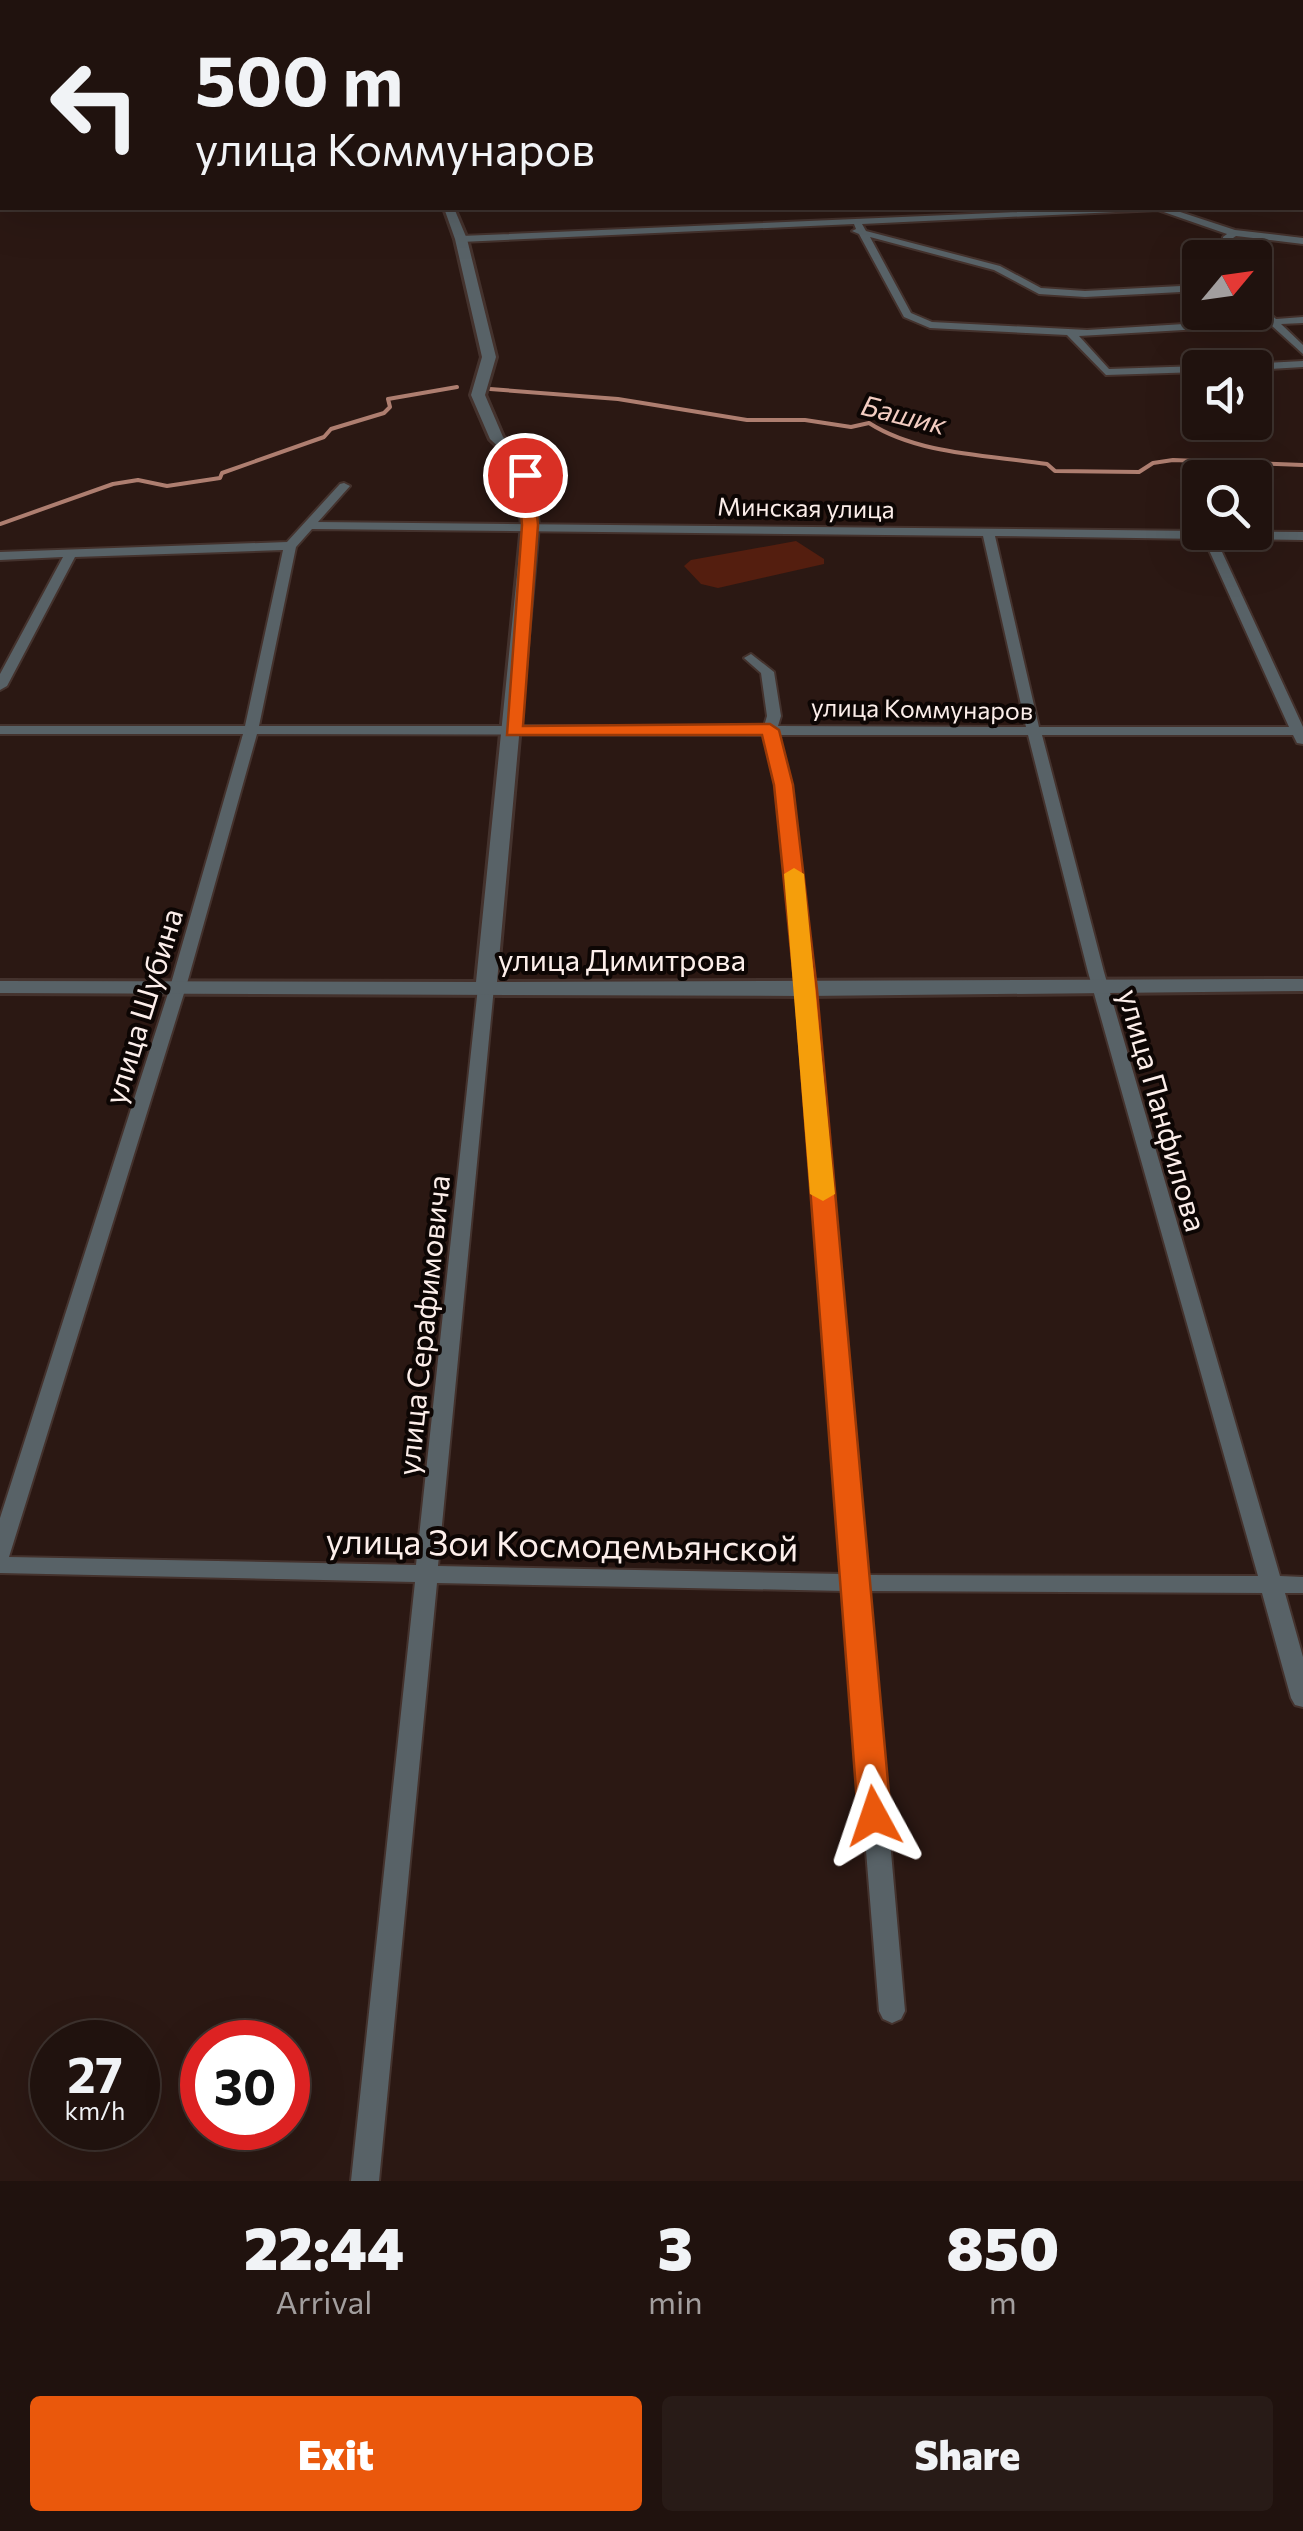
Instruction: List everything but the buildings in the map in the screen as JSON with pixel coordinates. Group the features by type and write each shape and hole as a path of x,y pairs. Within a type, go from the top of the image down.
{"street":[{"path":"450,210 461,239 1116,210"},
{"path":"1165,210 1234,233 1303,242"},
{"path":"857,222 907,315 914,320 950,327 1069,332 1182,326"},
{"path":"830,223 997,268 1027,287 1054,293 1182,289"},
{"path":"1228,240 1234,233"},
{"name":"улица Серафимовича","path":"365,2181 514,731 530,525 522,462 497,439 478,395 490,357 461,239"},
{"path":"1272,322 1303,320"},
{"path":"1272,324 1303,351"},
{"path":"1069,332 1106,372 1182,369"},
{"path":"1272,366 1303,364"},
{"path":"0,556 290,546 344,486"},
{"name":"Минская улица","path":"309,525 1182,536"},
{"name":"улица Панфилова","path":"988,532 1033,732 1100,986 1303,1698"},
{"name":"Минская улица","path":"1272,536 1303,536"},
{"name":"улица Шубина","path":"0,1553 178,988 251,731 290,546"},
{"path":"1215,550 1301,735"},
{"path":"0,686 72,552"},
{"path":"751,658 766,672 774,716 770,730 784,785 806,990 892,2011"},
{"name":"улица Коммунаров","path":"0,730 1301,735"},
{"name":"улица Димитрова","path":"0,987 806,990 1303,985"},
{"name":"улица Зои Космодемьянской","path":"0,1565 854,1583 1303,1585"}],"shaded area":[{"path":"796,541 824,559 824,564 718,588 701,584 684,566 691,560"}],"waterway":[{"name":"Башик","path":"0,524 113,484 138,480 167,486 220,478 222,473 324,437 331,429 384,413 390,407 388,399 457,387"},
{"name":"Башик","path":"490,389 618,399 747,420 805,420 851,427 869,423 932,448 1047,464 1055,471 1139,472 1153,463 1173,460 1303,465"}],"slow traffic":[{"path":"794,874 823,1194"}],"route":[{"path":"525,475 530,525 514,731 770,730 784,785 806,990 874,1816"}]}
